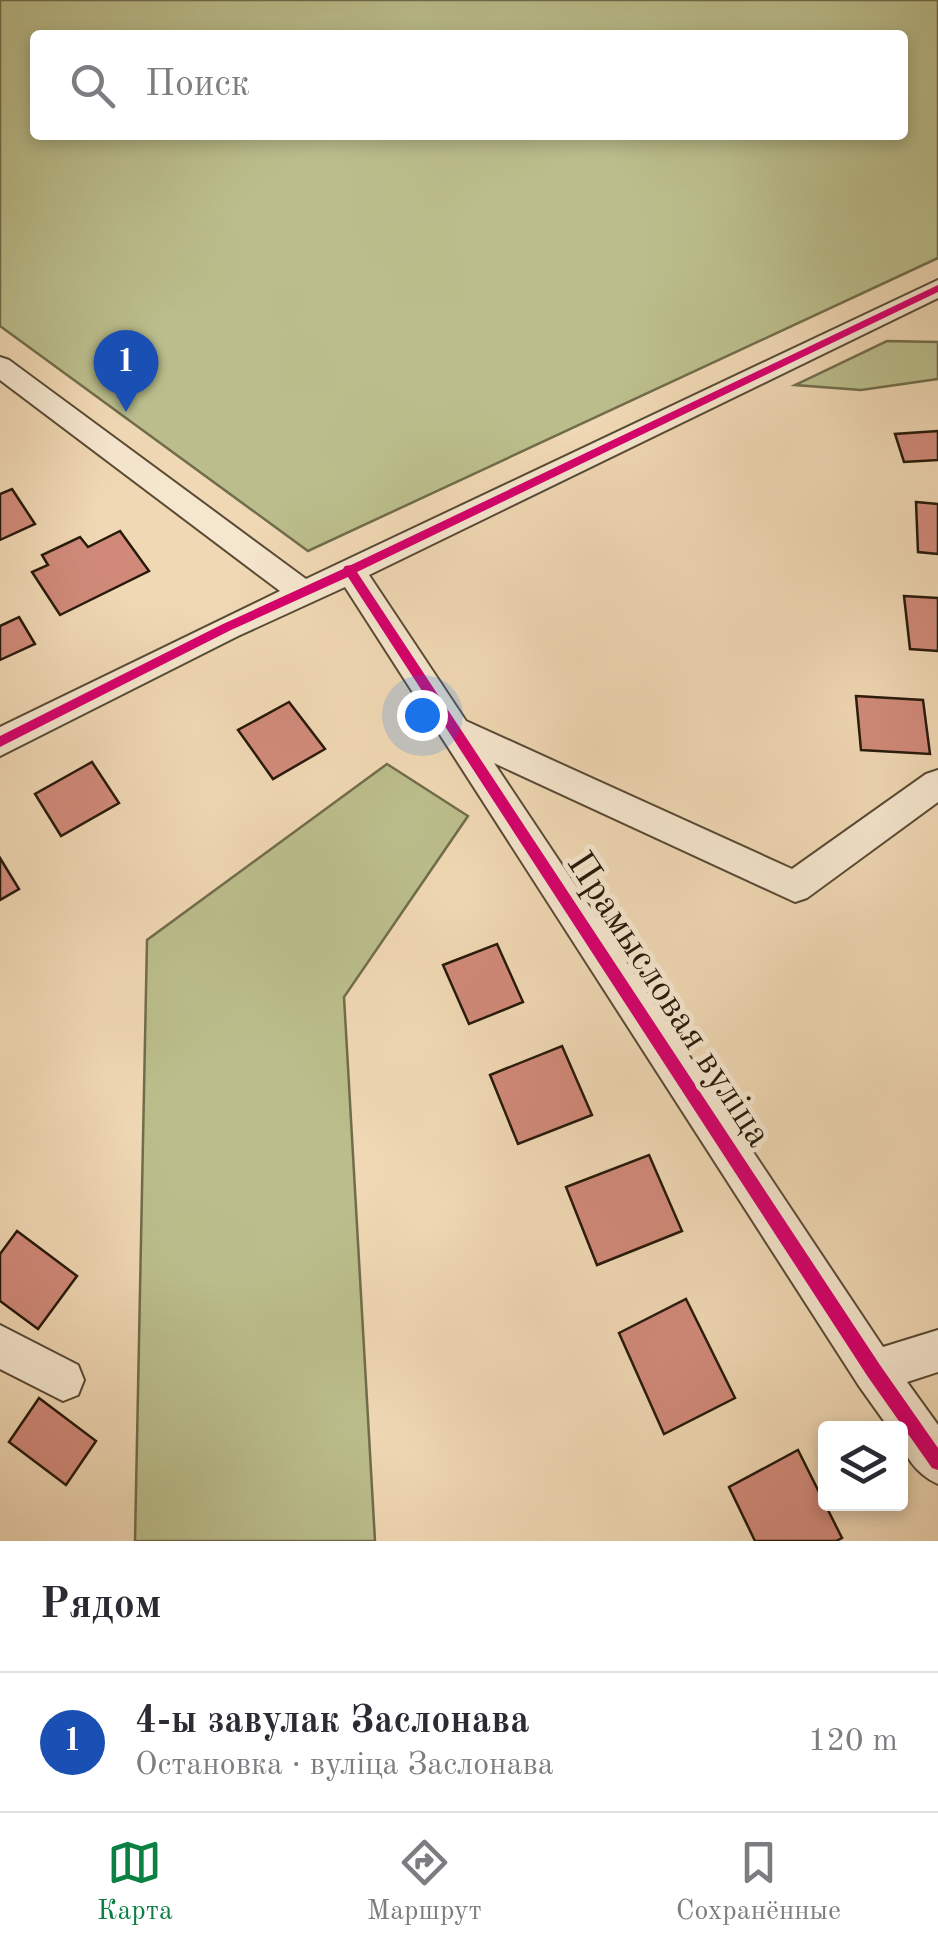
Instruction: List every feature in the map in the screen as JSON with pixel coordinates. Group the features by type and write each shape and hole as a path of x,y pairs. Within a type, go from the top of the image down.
{"street":[{"path":"0,742 227,626 304,593 938,288"},
{"path":"3,372 304,593"},
{"name":"Прамысловая вуліца","path":"350,570 874,1371 938,1462"},
{"path":"457,731 795,888 938,784"},
{"path":"0,1346 63,1380"},
{"path":"874,1371 938,1351"}],"green space":[{"path":"0,0 938,0 938,258 308,551 0,326"},
{"path":"887,341 938,342 938,379 861,390 795,385"},
{"path":"387,764 468,816 344,997 375,1541 135,1541 147,940"}],"building":[{"path":"938,431 938,460 904,462 895,434"},
{"path":"12,489 35,524 0,540 0,494"},
{"path":"916,502 938,504 938,554 918,552"},
{"path":"120,531 149,571 60,615 32,572 48,565 42,555 80,537 88,547"},
{"path":"904,596 938,598 938,651 910,649"},
{"path":"19,617 35,644 0,660 0,626"},
{"path":"856,696 923,700 930,754 861,750"},
{"path":"289,702 325,749 273,779 238,730"},
{"path":"92,762 119,803 61,836 35,794"},
{"path":"0,858 19,889 0,900"},
{"path":"497,944 523,1002 469,1024 443,965"},
{"path":"562,1046 592,1115 518,1144 490,1075"},
{"path":"649,1155 682,1231 597,1265 566,1187"},
{"path":"17,1231 77,1276 38,1329 0,1301 0,1254"},
{"path":"686,1299 735,1398 664,1434 619,1333"},
{"path":"39,1398 96,1441 66,1485 9,1442"},
{"path":"798,1450 818,1490 818,1511 828,1511 842,1538 755,1541 729,1487"}],"cycle path":[{"path":"0,742 227,627 938,288"},
{"path":"349,569 874,1371 938,1462"}],"place":[{"name":"4-ы завулак Заслонава","path":"126,412"}]}
